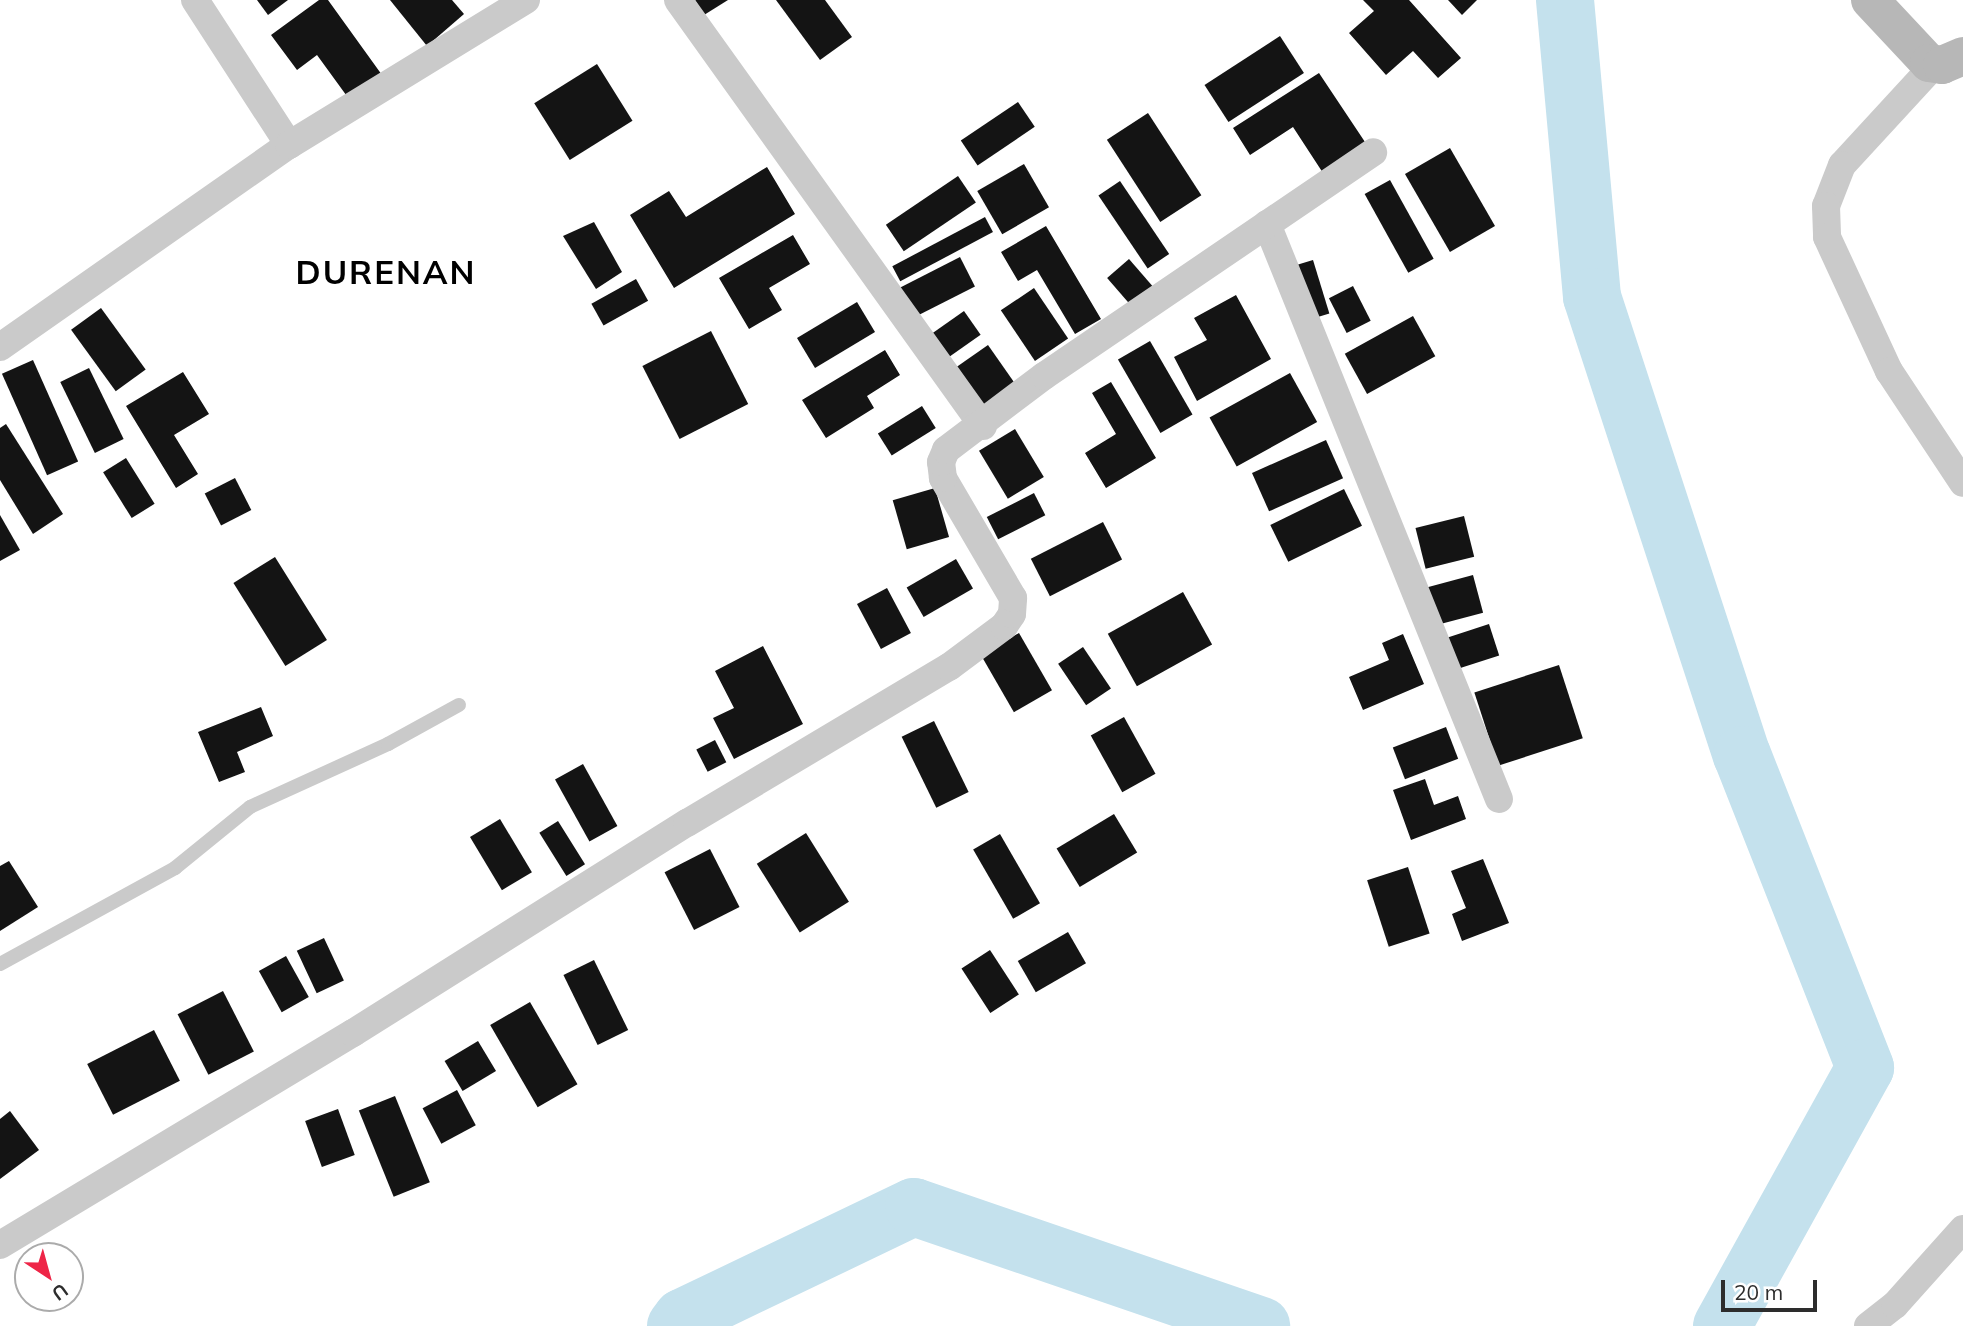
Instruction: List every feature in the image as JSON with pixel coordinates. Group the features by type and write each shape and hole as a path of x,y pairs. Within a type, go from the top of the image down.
{"street":[{"path":"195,0 289,145"},
{"path":"0,347 289,145 526,0"},
{"path":"678,0 983,426"},
{"path":"1870,0 1923,58 1949,60"},
{"path":"1949,60 1842,165 1826,206 1827,237 1889,372 1963,483"},
{"path":"0,1245 354,1033 687,822 949,667 1004,626 1012,614 1013,598 951,495 941,462 946,450 983,426 1044,376 1373,152"},
{"path":"1267,224 1499,799"},
{"path":"1867,1326 1895,1305 1963,1228"}],"lane":[{"path":"0,964 175,867 250,807 388,744 458,705"}],"building":[{"path":"257,0 288,0 268,15"},
{"path":"319,0 328,0 382,75 349,99 317,55 297,70 271,35"},
{"path":"390,0 452,0 464,14 427,46"},
{"path":"695,0 728,0 704,15"},
{"path":"776,0 825,0 852,37 820,60"},
{"path":"1363,0 1409,0 1461,58 1438,78 1413,51 1386,75 1349,33 1374,11"},
{"path":"1448,0 1477,0 1462,15"},
{"path":"1280,36 1304,73 1228,122 1205,85"},
{"path":"597,64 633,121 570,160 534,103"},
{"path":"1319,73 1367,145 1323,173 1293,127 1250,155 1233,128"},
{"path":"1018,102 1035,127 978,165 961,141"},
{"path":"1148,113 1201,195 1160,222 1107,140"},
{"path":"1450,148 1495,226 1450,252 1405,174"},
{"path":"1024,164 1049,207 1002,234 977,191"},
{"path":"767,167 795,214 674,288 630,215 669,191 686,217"},
{"path":"958,176 976,203 904,251 886,225"},
{"path":"1390,180 1434,259 1408,273 1365,194"},
{"path":"1120,181 1169,254 1148,268 1098,196"},
{"path":"985,217 993,232 900,281 892,266"},
{"path":"594,222 622,272 596,289 563,236"},
{"path":"1046,226 1101,319 1075,334 1037,270 1018,281 1001,252"},
{"path":"793,235 810,264 769,288 782,310 749,329 719,278"},
{"path":"960,257 975,286 915,317 900,287"},
{"path":"1129,259 1154,288 1132,307 1107,278"},
{"path":"1313,260 1329,314 1311,319 1295,266"},
{"path":"636,279 648,301 604,326 591,304"},
{"path":"1353,286 1371,321 1347,333 1329,298"},
{"path":"1034,288 1068,339 1035,361 1001,310"},
{"path":"1236,295 1271,359 1197,401 1174,357 1207,340 1194,318"},
{"path":"857,302 875,332 815,368 797,338"},
{"path":"101,308 146,369 116,391 71,330"},
{"path":"964,311 981,335 943,361 926,337"},
{"path":"1413,316 1435,356 1367,394 1345,354"},
{"path":"711,331 748,404 680,439 642,366"},
{"path":"1150,341 1192,415 1160,433 1118,360"},
{"path":"988,345 1015,384 984,405 957,367"},
{"path":"885,350 900,375 867,396 874,408 826,438 802,400"},
{"path":"33,360 78,461 47,475 2,374"},
{"path":"89,368 124,439 95,453 60,382"},
{"path":"183,372 209,414 174,435 198,474 176,488 126,406"},
{"path":"1290,373 1317,422 1237,467 1210,418"},
{"path":"1111,382 1156,458 1106,488 1085,453 1116,434 1092,393"},
{"path":"922,406 936,428 892,456 878,434"},
{"path":"6,424 63,514 33,534 0,480 0,428"},
{"path":"1015,429 1044,477 1008,499 979,451"},
{"path":"1326,440 1343,478 1269,511 1252,473"},
{"path":"126,458 155,504 132,518 103,472"},
{"path":"235,478 251,510 221,526 205,493"},
{"path":"935,488 949,537 907,549 893,500"},
{"path":"1344,489 1362,526 1288,562 1270,525"},
{"path":"1034,493 1045,515 998,539 987,517"},
{"path":"0,515 20,550 0,561"},
{"path":"1464,516 1474,557 1426,569 1415,528"},
{"path":"1103,522 1122,559 1050,596 1031,559"},
{"path":"275,557 327,640 285,666 233,583"},
{"path":"956,559 973,588 924,617 907,588"},
{"path":"1473,575 1483,613 1436,625 1426,588"},
{"path":"887,588 911,633 881,649 857,604"},
{"path":"1183,592 1212,644 1137,686 1108,634"},
{"path":"1489,624 1499,655 1453,671 1442,639"},
{"path":"1019,633 1052,690 1014,712 981,655"},
{"path":"1403,634 1424,684 1363,710 1349,677 1389,660 1382,643"},
{"path":"763,646 803,724 734,759 713,718 734,708 715,671"},
{"path":"1083,647 1111,688 1086,705 1058,664"},
{"path":"1559,665 1583,738 1498,766 1474,693"},
{"path":"261,707 273,736 237,752 245,772 219,782 198,732"},
{"path":"1124,717 1156,774 1122,792 1091,735"},
{"path":"934,721 969,792 936,808 902,737"},
{"path":"1446,727 1458,759 1405,779 1393,747"},
{"path":"715,740 726,762 708,772 696,750"},
{"path":"583,764 617,826 589,842 555,780"},
{"path":"1425,779 1434,805 1458,796 1466,819 1411,840 1393,790"},
{"path":"1114,814 1137,853 1080,887 1057,849"},
{"path":"500,819 532,872 502,890 470,837"},
{"path":"558,821 585,864 566,876 539,833"},
{"path":"806,833 849,902 800,932 757,864"},
{"path":"1000,834 1040,903 1013,919 973,850"},
{"path":"710,849 740,907 694,930 665,872"},
{"path":"1483,859 1509,923 1462,941 1452,914 1466,908 1451,871"},
{"path":"9,861 38,907 0,931 0,866"},
{"path":"1408,867 1430,934 1389,947 1367,880"},
{"path":"1068,932 1086,963 1036,992 1018,961"},
{"path":"324,938 344,981 317,993 297,951"},
{"path":"990,950 1019,994 990,1013 961,969"},
{"path":"286,956 309,997 282,1012 259,971"},
{"path":"594,960 628,1030 598,1045 563,975"},
{"path":"223,991 254,1052 208,1075 178,1014"},
{"path":"530,1002 578,1084 538,1107 490,1025"},
{"path":"154,1030 180,1081 113,1115 87,1064"},
{"path":"478,1041 496,1071 463,1091 445,1061"},
{"path":"457,1090 476,1125 441,1144 423,1108"},
{"path":"395,1096 430,1182 394,1197 359,1111"},
{"path":"338,1109 355,1155 322,1167 305,1121"},
{"path":"10,1111 39,1150 0,1179 0,1119"}],"waterway":[{"path":"1565,0 1592,297 1742,755 1865,1068 1722,1326"},
{"path":"676,1326 682,1318 914,1207 1261,1326"}],"district":[{"name":"DURENAN","path":"386,272"}]}
